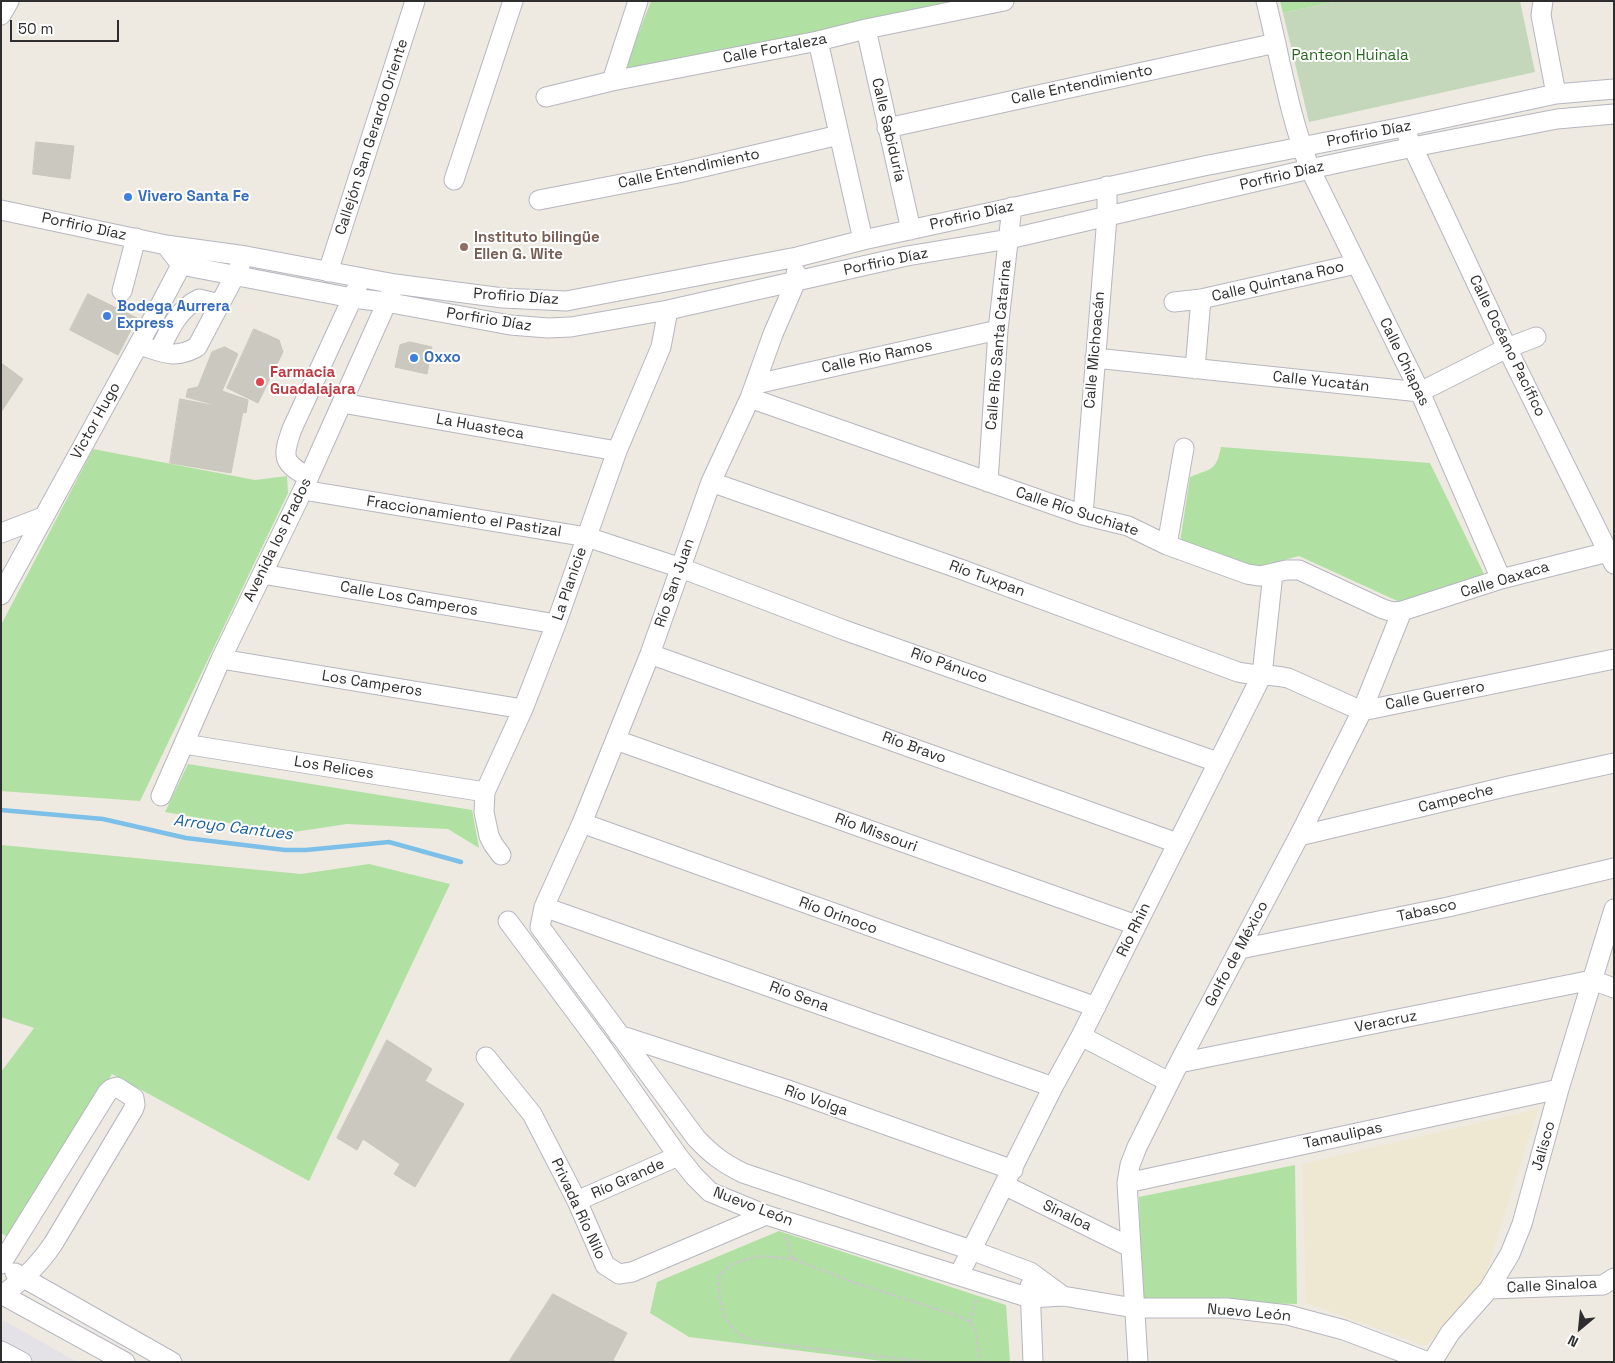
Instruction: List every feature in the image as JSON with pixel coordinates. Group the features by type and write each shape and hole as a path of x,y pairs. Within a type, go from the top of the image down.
{"street":[{"name":"Callejón San Gerardo Oriente","path":"328,272 415,1"},
{"path":"454,180 513,1"},
{"path":"612,82 638,1"},
{"name":"Calle Fortaleza","path":"546,97 1004,1"},
{"name":"Calle Chiapas","path":"1266,1 1301,147 1356,264 1420,392 1501,579"},
{"path":"1543,1 1541,14 1556,94"},
{"name":"Calle Sabiduría","path":"866,29 911,230"},
{"path":"818,41 863,240"},
{"name":"Calle Entendimiento","path":"887,128 1276,43"},
{"name":"Profirio Díaz","path":"328,272 395,284 503,298 566,300 797,257 863,240 1107,186 1403,127 1556,94 1614,88"},
{"name":"Porfirio Díaz","path":"181,265 352,298 386,302 510,325 548,328 570,327 668,310 907,256 1009,239 1413,147 1557,119 1614,114"},
{"name":"Calle Océano Pacífico","path":"1403,127 1611,558"},
{"name":"Calle Entendimiento","path":"538,200 678,172 839,135"},
{"name":"Calle Michoacán","path":"1083,515 1107,217 1107,186"},
{"name":"Calle Río Santa Catarina","path":"988,482 998,330 1012,207"},
{"name":"Porfirio Díaz","path":"1,210 166,245 246,256 328,272"},
{"path":"122,291 136,238"},
{"path":"166,245 181,265"},
{"name":"Victor Hugo","path":"4,591 191,247"},
{"path":"139,345 175,355 186,354 197,347 246,256"},
{"name":"Río San Juan","path":"544,906 582,823 616,740 650,654 711,482 753,391 773,334 796,281 797,257"},
{"name":"Calle Quintana Roo","path":"1174,302 1201,299 1356,264"},
{"path":"306,484 286,459 286,446 361,278"},
{"name":"Avenida los Prados","path":"161,796 221,659 306,484 395,284"},
{"path":"159,351 174,321 190,303 199,299 220,304"},
{"name":"Calle Quintana Roo","path":"1195,369 1201,299"},
{"name":"La Planicie","path":"502,855 492,844 489,836 484,812 485,792 523,709 556,624 618,451 661,347 668,310"},
{"path":"157,311 174,321"},
{"name":"Calle Río Ramos","path":"753,391 998,330"},
{"path":"1420,392 1508,348 1536,337"},
{"name":"Calle Yucatán","path":"1095,358 1420,392"},
{"name":"Calle Río Suchiate","path":"753,391 988,482 1083,515 1128,526 1166,545 1247,574 1260,576 1286,570 1298,570 1383,609 1402,612"},
{"name":"La Huasteca","path":"342,404 618,451"},
{"path":"1166,545 1184,448"},
{"name":"Río Tuxpan","path":"711,482 963,570 1238,672 1262,675"},
{"name":"Fraccionamiento el Pastizal","path":"306,484 587,537 681,568"},
{"path":"1,533 43,517"},
{"name":"Calle Oaxaca","path":"1402,612 1501,579 1611,558"},
{"path":"1,563 4,591"},
{"name":"Río Pánuco","path":"681,568 844,630 1217,762"},
{"name":"Río Rhin","path":"959,1276 1262,675 1273,573"},
{"name":"Calle Los Camperos","path":"262,574 556,624"},
{"name":"Golfo de México","path":"1138,1362 1126,1183 1130,1165 1137,1147 1170,1082 1299,836 1362,710 1402,612"},
{"name":"Río Bravo","path":"650,654 1177,843"},
{"name":"Los Camperos","path":"221,659 523,709"},
{"name":"Calle Guerrero","path":"1362,710 1614,659"},
{"path":"1262,675 1277,675 1288,678 1362,710"},
{"name":"Río Missouri","path":"616,740 1136,925"},
{"name":"Los Relices","path":"184,744 485,792"},
{"name":"Campeche","path":"1299,836 1614,763"},
{"name":"Río Orinoco","path":"582,823 1096,1007"},
{"name":"Tabasco","path":"1240,949 1448,907 1614,868"},
{"path":"524,944 540,927 544,906"},
{"name":"Río Sena","path":"544,906 1053,1087"},
{"name":"Jalisco","path":"1432,1362 1450,1333 1489,1289 1510,1254 1522,1224 1614,909"},
{"name":"Nuevo León","path":"508,921 601,1046 678,1156 710,1192 766,1215 1030,1298 1063,1296 1134,1308 1227,1308 1288,1315 1344,1330 1428,1362"},
{"name":"Nuevo León","path":"540,927 696,1138 723,1164 743,1173 972,1250 1030,1272 1063,1296"},
{"path":"1592,980 1614,988"},
{"name":"Veracruz","path":"1180,1063 1592,980"},
{"name":"Río Volga","path":"619,1035 785,1089 1009,1177"},
{"path":"1081,1036 1170,1082"},
{"name":"Privada Río Nilo","path":"486,1057 532,1114 577,1201 605,1265 619,1274 632,1272 766,1215"},
{"path":"125,1362 2,1295 25,1278 43,1260 135,1105 134,1098 117,1087 111,1089 107,1094 1,1265 25,1278 172,1362"},
{"name":"Tamaulipas","path":"1126,1183 1560,1089"},
{"name":"Río Grande","path":"577,1201 678,1156"},
{"path":"64,1162 92,1178"},
{"name":"Sinaloa","path":"1009,1177 1130,1247"},
{"path":"1030,1272 1033,1362"},
{"name":"Calle Sinaloa","path":"1489,1289 1603,1285 1614,1278"},
{"path":"1,1351 22,1362"}],"path":[{"path":"929,1362 756,1342 739,1334 725,1320 718,1290 719,1275 732,1264 760,1256 794,1259 850,1281 958,1316 970,1322 976,1330 980,1362"},
{"path":"970,1322 981,1282"}],"shaded area":[{"path":"1538,1109 1480,1292 1426,1346 1306,1303 1302,1164"},
{"path":"3,1320 77,1362 1,1362"}],"green space":[{"path":"651,1 973,1 622,76"},
{"path":"1280,1 1338,1 1283,13"},
{"name":"Panteon Huinala","path":"1338,1 1520,1 1535,72 1309,122 1283,13"},
{"path":"1221,447 1430,463 1484,574 1404,604 1299,556 1259,567 1180,542 1190,477 1212,468 1217,461"},
{"path":"93,449 255,480 287,476 288,493 140,801 1,791 1,625"},
{"path":"188,764 472,810 479,848 448,829 347,824 287,833 165,812"},
{"path":"1,845 301,874 369,864 450,884 309,1181 112,1074 13,1240 1,1233 1,1072 34,1028 1,1017"},
{"path":"1295,1165 1297,1304 1142,1300 1139,1197"},
{"path":"779,1231 1006,1305 1010,1362 890,1362 689,1337 650,1313 657,1282"}],"building":[{"path":"36,142 74,146 70,179 33,174"},
{"path":"88,294 137,318 118,355 70,330"},
{"path":"254,329 279,340 283,352 258,403 227,388"},
{"path":"410,342 432,347 427,374 395,367 400,345"},
{"path":"225,347 238,354 222,391 248,400 246,413 186,397 188,389 198,387 212,352"},
{"path":"1,363 23,379 1,412"},
{"path":"180,399 243,411 231,473 170,463"},
{"path":"387,1040 432,1069 425,1081 464,1104 415,1187 394,1174 400,1164 363,1139 357,1150 337,1138"},
{"path":"553,1294 627,1333 613,1360 616,1362 509,1362"}],"waterway":[{"name":"Arroyo Cantues","path":"1,810 103,819 186,838 285,850 306,850 389,842 461,862"}],"place":[{"name":"Vivero Santa Fe","path":"128,197"},
{"name":"Instituto bilingüe Ellen G. Wite","path":"464,247"},
{"name":"Bodega Aurrera Express","path":"107,316"},
{"name":"Oxxo","path":"414,358"},
{"name":"Farmacia Guadalajara","path":"260,382"}]}
